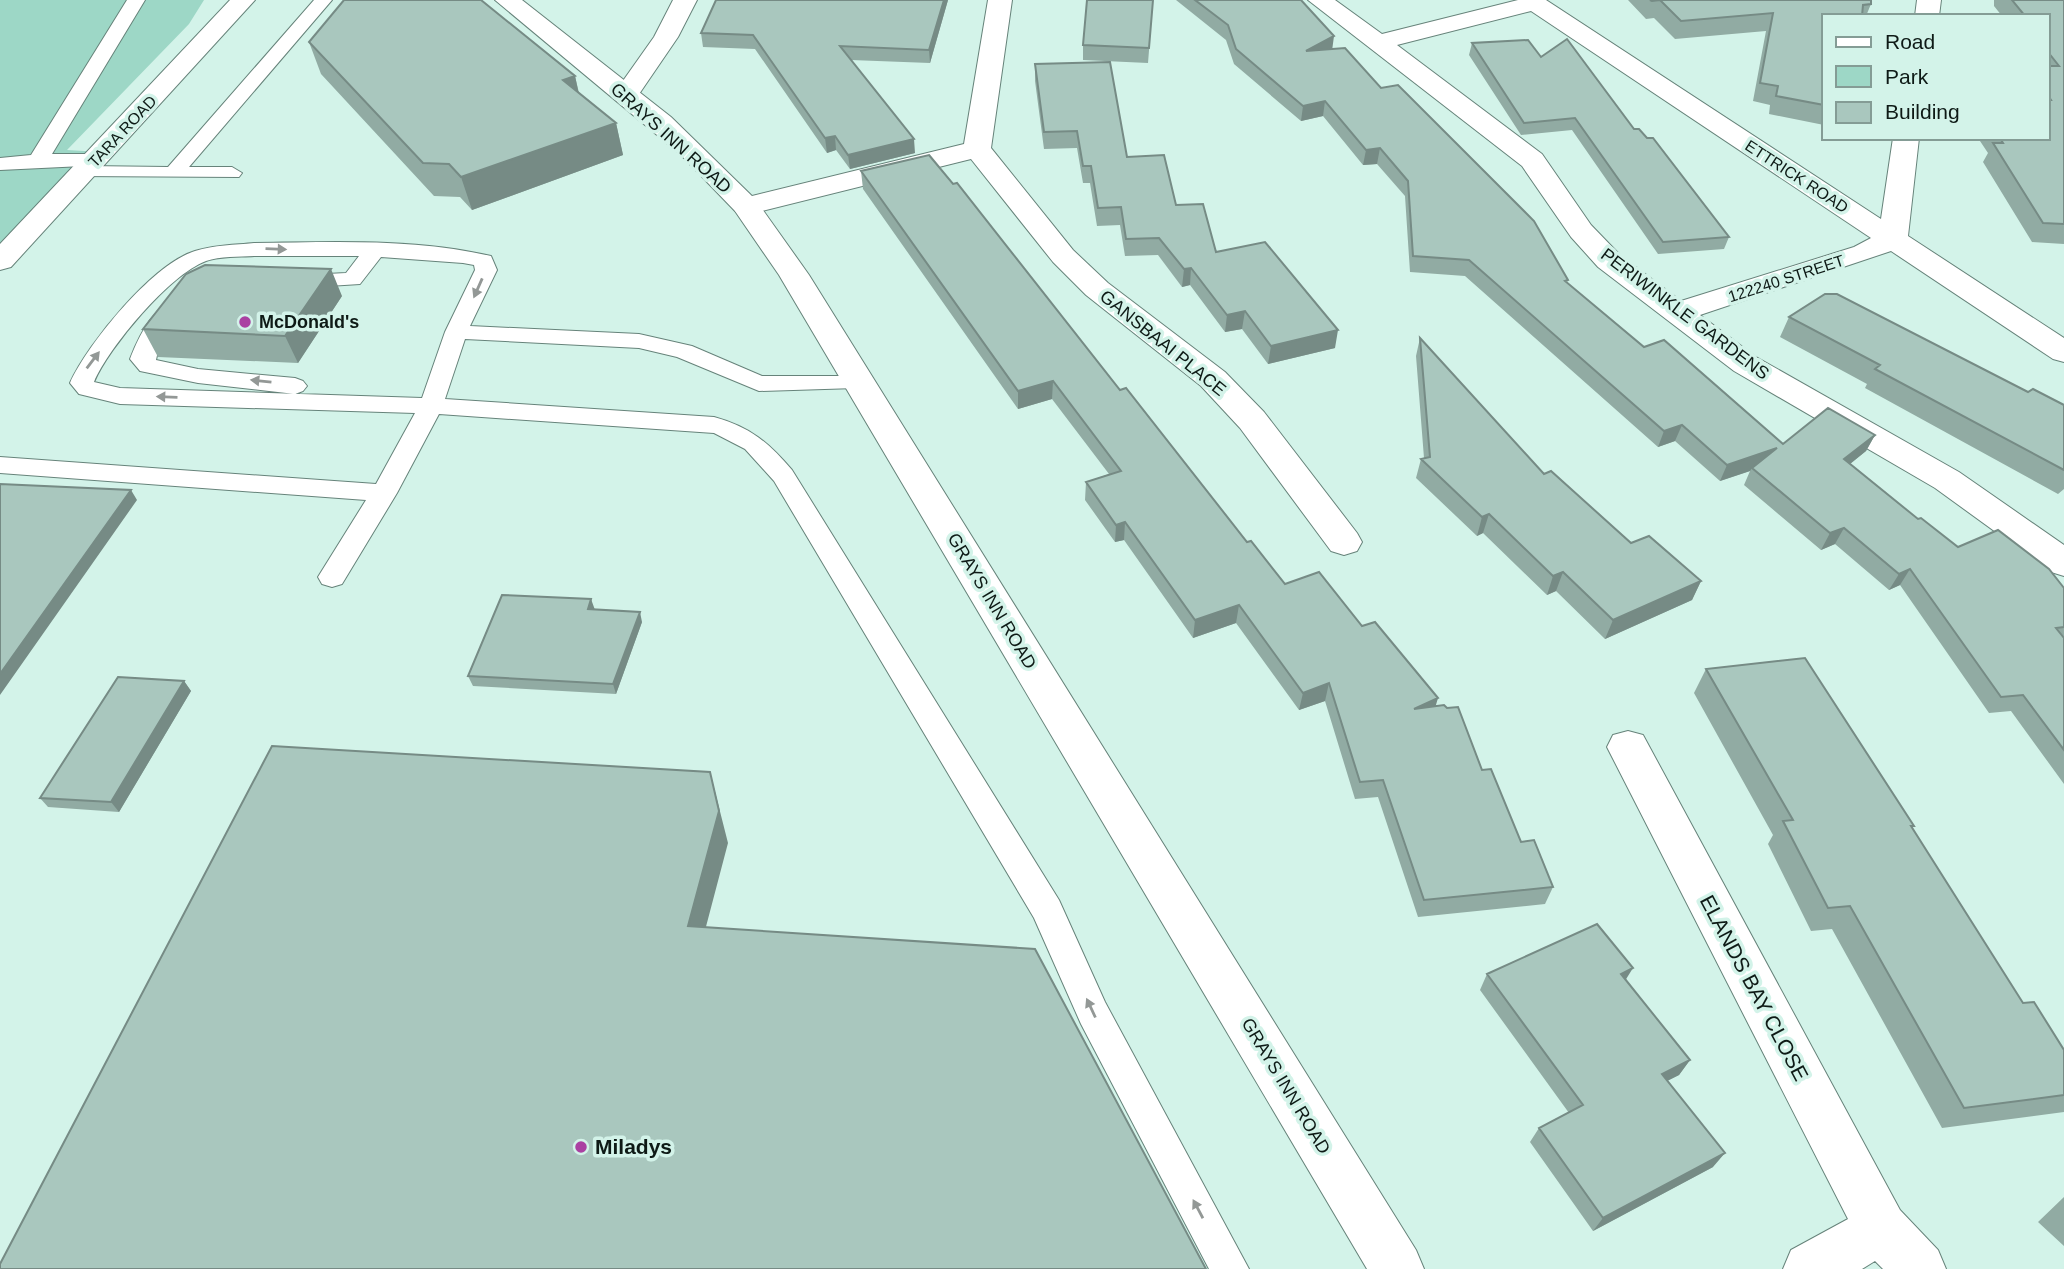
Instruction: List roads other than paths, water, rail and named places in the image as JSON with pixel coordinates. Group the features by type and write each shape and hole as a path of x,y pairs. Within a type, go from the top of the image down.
{"street":[{"name":"TARA ROAD","path":"0,261 243,0"},
{"name":"GRAYS INN ROAD","path":"507,0 626,95 705,164 746,206 794,275 1397,1269"},
{"path":"626,95 666,37 685,0"},
{"path":"746,206 977,149 1000,0"},
{"name":"PERIWINKLE GARDENS","path":"1320,0 1380,41 1532,160 1581,231 1609,261 1745,363 1947,480 2064,563"},
{"path":"1380,41 1532,2"},
{"name":"ETTRICK ROAD","path":"1532,2 2064,352"},
{"path":"1893,239 1906,140"},
{"name":"GANSBAAI PLACE","path":"977,149 1063,256 1097,289 1213,379 1252,420 1345,542"},
{"name":"122240 STREET","path":"1678,312 1864,253 1893,239"},
{"name":"ELANDS BAY CLOSE","path":"1628,747 1881,1229 1919,1269"},
{"path":"1810,1269 1881,1229"}],"lane":[{"path":"38,160 136,0"},
{"path":"173,173 324,0"},
{"path":"0,164 38,160 173,173 232,173"},
{"path":"332,577 384,493 431,406 456,332 486,270 482,261 471,256 265,248 201,256 181,265 159,285 97,354 86,369 82,383 87,389 120,396 431,406 714,425 740,431 759,447 783,476 1047,910 1093,1013 1230,1269"},
{"path":"269,281 352,279 374,252"},
{"path":"184,298 149,340 142,359 148,366 198,376 288,384 351,403"},
{"path":"456,332 639,341 684,351 759,384 856,381"},
{"path":"0,465 384,493"}],"place":[{"name":"McDonald's","path":"245,322"},
{"name":"Miladys","path":"581,1147"}]}
